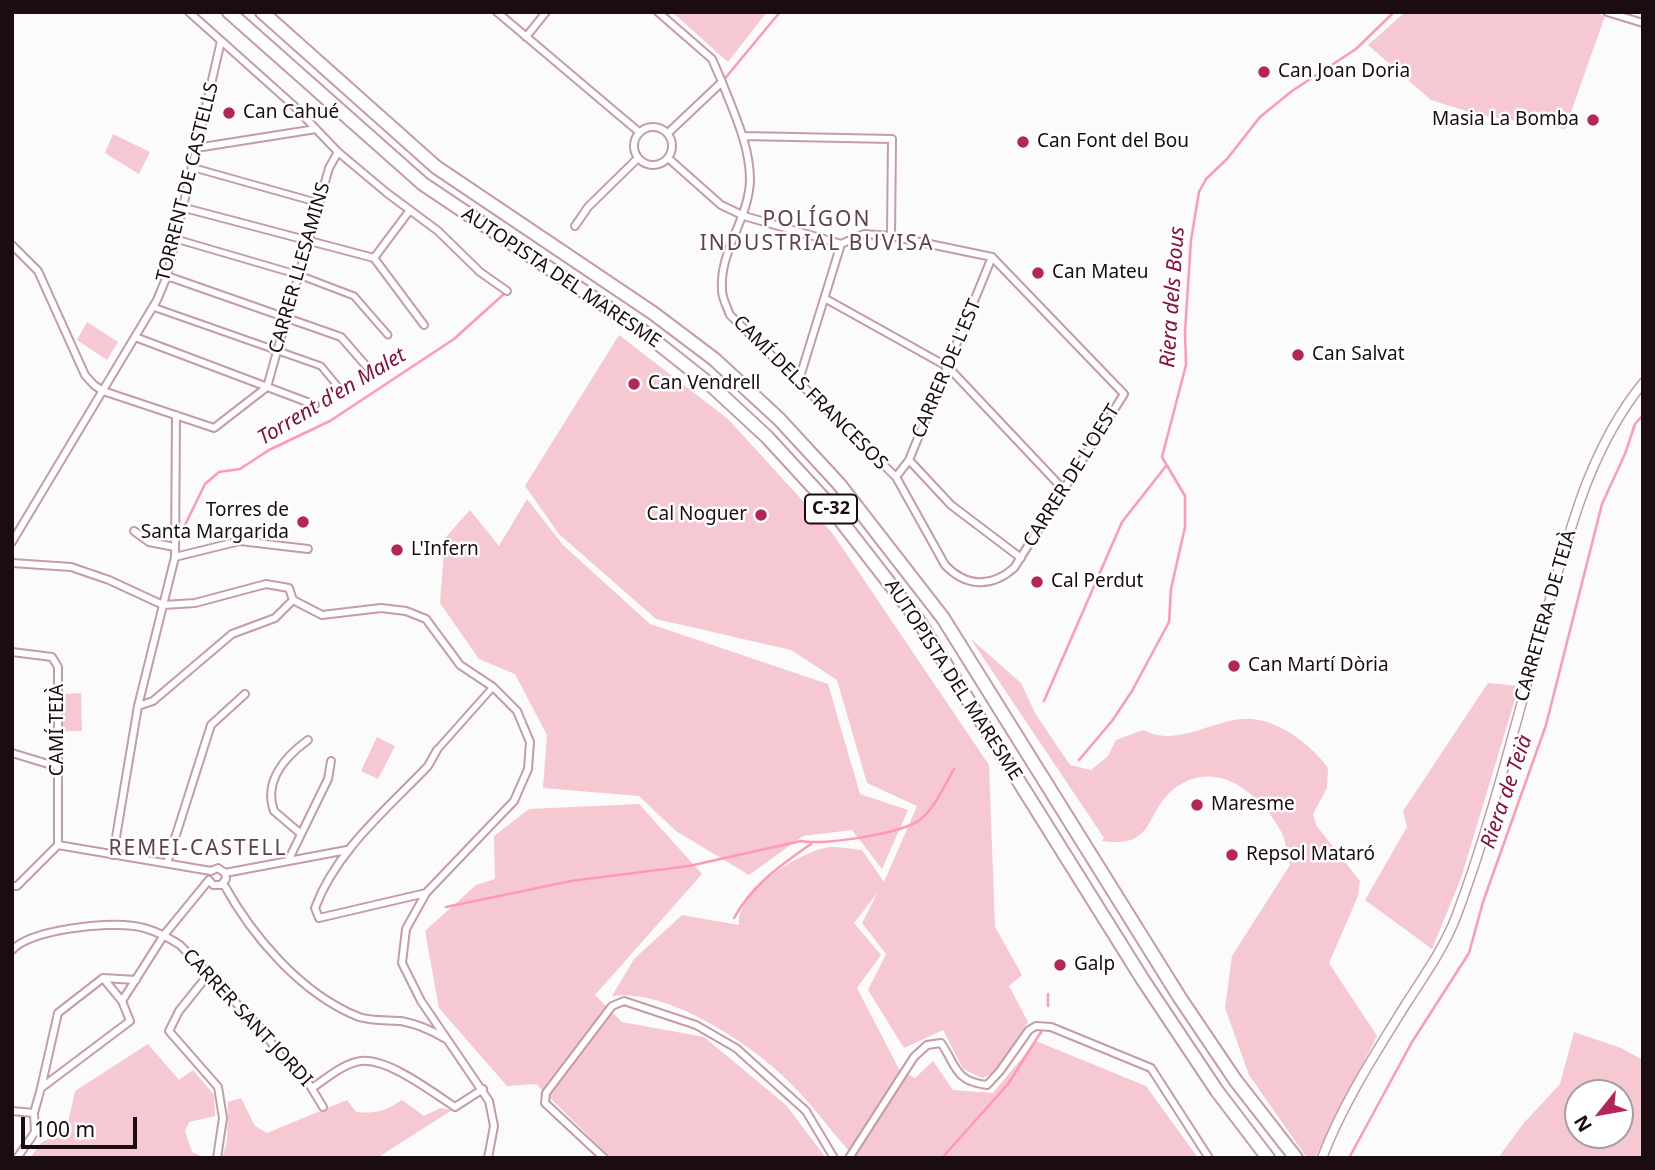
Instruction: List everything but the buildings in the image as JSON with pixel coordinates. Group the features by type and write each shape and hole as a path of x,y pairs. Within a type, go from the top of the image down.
{"highway":[{"name":"AUTOPISTA DEL MARESME","path":"229,12 423,184 640,329 713,387 766,437 816,490 918,620 1143,980 1217,1091 1268,1158"},
{"name":"AUTOPISTA DEL MARESME","path":"262,12 436,167 653,313 714,359 779,419 838,484 943,618 1180,998 1236,1081 1296,1158"}],"street":[{"path":"189,12 338,152 438,231 480,272 507,292"},
{"path":"497,12 639,132"},
{"path":"526,37 546,12"},
{"name":"CAMÍ DELS FRANCESOS","path":"657,12 712,59 743,136 750,180 744,216 723,266 722,291 730,315 896,477 931,542 956,576 970,582 997,581 1014,568 1021,558"},
{"path":"1607,12 1643,23"},
{"name":"TORRENT DE CASTELLS","path":"12,542 153,307 167,276 221,41"},
{"path":"668,133 722,82"},
{"path":"656,127 668,133 673,145 668,158 653,165 638,158 634,145 639,132 656,127"},
{"path":"195,148 316,129"},
{"path":"743,136 892,139 891,236"},
{"name":"CARRER LLESAMINS","path":"267,387 329,168 338,152"},
{"path":"575,226 588,207 638,158"},
{"path":"668,158 721,205 744,216 841,244 864,234 891,236 992,257"},
{"path":"191,167 319,203"},
{"path":"181,207 374,258 424,325"},
{"path":"374,258 410,210"},
{"path":"176,239 299,275 354,296 388,335"},
{"path":"799,380 841,244"},
{"path":"12,245 38,271 85,375 103,391 214,428 267,387"},
{"name":"CARRER DE L'EST","path":"896,477 909,460 992,257"},
{"name":"CARRER DE L'OEST","path":"992,257 1124,394 1021,558"},
{"path":"167,276 341,337 368,368"},
{"path":"826,299 948,367 1064,490"},
{"path":"153,307 321,366 345,394"},
{"path":"135,337 314,405"},
{"name":"CARRETERA DE TEIÀ","path":"1322,1158 1346,1103 1440,952 1455,920 1490,815 1576,507 1597,454 1625,406 1643,383"},
{"path":"113,855 138,706 175,557 176,415"},
{"path":"909,460 951,505 1021,558"},
{"path":"134,531 149,542 174,547"},
{"path":"175,557 240,541 308,549"},
{"path":"12,562 71,567 109,580 163,605 195,603 266,584 289,588 293,600 322,614 381,608 405,611 426,619 460,664 493,687 517,710 530,742 528,769 514,801 426,892 406,929 402,963 421,1001 482,1086 493,1114 488,1156"},
{"path":"138,706 153,701 232,634 275,618 293,600"},
{"name":"CAMÍ TEIÀ","path":"12,652 52,657 58,667 58,845"},
{"path":"426,892 319,918 315,908 322,889 348,850 428,766 437,750 493,687"},
{"path":"167,863 211,724 245,694"},
{"path":"301,834 274,811 271,794 275,777 284,761 308,740"},
{"path":"12,752 58,767"},
{"path":"288,861 328,779 331,761"},
{"path":"12,886 17,886 58,845 211,871 218,868 225,873 348,850"},
{"path":"225,873 223,883 240,913 260,937 327,1000 361,1018 405,1022 450,1041"},
{"path":"122,1001 164,935 209,880 216,886 223,883"},
{"path":"12,950 19,943 53,932 95,927 134,926 164,935"},
{"name":"CARRER SANT JORDI","path":"164,935 180,945 264,1032 282,1058 303,1074 323,1107"},
{"path":"208,975 179,1012 169,1031 218,1087 223,1118 216,1158"},
{"path":"17,1158 35,1132 34,1113 58,1013 103,978 136,980"},
{"path":"41,1088 131,1021 122,1001 103,978"},
{"path":"604,1158 545,1103 546,1093 612,1006 624,1001 696,1025 736,1048 806,1111 834,1158"},
{"path":"849,1158 915,1057 927,1045 941,1043 960,1076 971,1083 986,1085 1000,1071 1029,1030 1036,1026 1051,1027 1151,1068 1209,1158"},
{"path":"312,1088 352,1064 363,1061 385,1065 455,1107 482,1086"},
{"path":"12,1111 34,1113"}],"shaded area":[{"path":"672,12 767,12 728,62"},
{"path":"1405,12 1593,12 1605,16 1565,129 1479,115 1431,100 1368,45"},
{"path":"113,134 150,152 139,174 105,153"},
{"path":"87,322 118,342 107,360 77,340"},
{"path":"619,335 728,419 833,534 989,765 995,927 1022,975 1009,986 1028,1022 994,1073 982,1078 963,1069 943,1030 904,1048 868,990 886,954 862,923 878,892 854,923 881,955 857,988 899,1069 915,1078 933,1061 953,1090 993,1093 1036,1041 1146,1086 1198,1158 856,1158 783,1075 739,1041 686,1011 660,1001 635,996 612,996 634,959 682,915 739,925 741,912 757,888 783,867 812,852 833,847 862,850 884,882 917,806 867,783 837,680 791,650 656,619 559,534 525,486"},
{"path":"527,499 563,545 650,624 828,684 860,794 908,810 882,869 852,830 803,836 749,875 676,831 639,796 543,788 547,735 515,674 479,659 440,603 445,538 470,510 499,546"},
{"path":"970,638 1021,683 1035,713 1070,765 1091,770 1108,756 1116,740 1143,730 1155,735 1180,735 1230,721 1254,719 1290,733 1311,749 1328,768 1327,788 1313,814 1316,825 1360,881 1358,896 1329,963 1377,1036 1315,1158 1307,1158 1249,1075 1225,1008 1232,956 1290,865 1282,833 1274,819 1252,795 1239,786 1209,776 1178,786 1167,795 1142,833 1133,839 1120,842 1102,841 1104,838"},
{"path":"1488,683 1519,686 1461,878 1432,949 1365,900 1407,827 1403,811"},
{"path":"81,693 82,731 63,731 63,694"},
{"path":"377,737 395,746 378,779 361,771"},
{"path":"639,804 702,874 595,995 622,1022 704,1037 786,1105 826,1158 611,1158 536,1084 507,1086 439,1008 425,931 476,885 495,879 494,836 529,809"},
{"path":"1574,1032 1621,1048 1643,1060 1643,1158 1498,1158 1523,1124 1560,1084"},
{"path":"148,1044 179,1080 193,1070 214,1095 215,1116 189,1122 185,1131 192,1152 205,1158 30,1158 41,1143 67,1128 75,1091"},
{"path":"241,1098 255,1126 267,1133 347,1100 356,1112 380,1111 402,1100 424,1116 440,1108 452,1110 377,1158 222,1158 227,1141 228,1102"}],"waterway":[{"name":"Torrent d'en Malet","path":"722,82 780,12"},
{"name":"Riera dels Bous","path":"1079,760 1112,721 1132,691 1169,622 1171,589 1185,527 1185,496 1162,457 1186,365 1185,332 1191,240 1199,192 1206,179 1227,159 1260,117 1292,91 1356,49 1394,12"},
{"name":"Torrent d'en Malet","path":"183,529 205,484 219,472 240,469 269,450 330,421 454,339 505,293"},
{"name":"Riera de Teià","path":"1349,1158 1412,1042 1469,953 1483,902 1546,725 1602,504 1625,454 1635,424 1643,415"},
{"path":"1044,701 1122,522 1166,466"},
{"path":"446,907 571,881 689,866 801,841 844,840 899,829 926,814 954,769"},
{"path":"734,918 759,885 811,844"},
{"name":"Riera dels Bous","path":"1048,994 1048,1006"},
{"name":"Riera dels Bous","path":"942,1158 1008,1084 1041,1032"}],"place":[{"name":"Can Joan Doria","path":"1264,72"},
{"name":"Can Cahué","path":"229,113"},
{"name":"Masia La Bomba","path":"1593,120"},
{"name":"Can Font del Bou","path":"1023,142"},
{"name":"Can Mateu","path":"1038,273"},
{"name":"Can Salvat","path":"1298,355"},
{"name":"Can Vendrell","path":"634,384"},
{"name":"Cal Noguer","path":"761,515"},
{"name":"Torres de Santa Margarida","path":"303,522"},
{"name":"L'Infern","path":"397,550"},
{"name":"Cal Perdut","path":"1037,582"},
{"name":"Can Martí Dòria","path":"1234,666"},
{"name":"Maresme","path":"1197,805"},
{"name":"Repsol Mataró","path":"1232,855"},
{"name":"Galp","path":"1060,965"}],"district":[{"name":"POLÍGON INDUSTRIAL BUVISA","path":"817,232"},
{"name":"REMEI-CASTELL","path":"198,849"}]}
